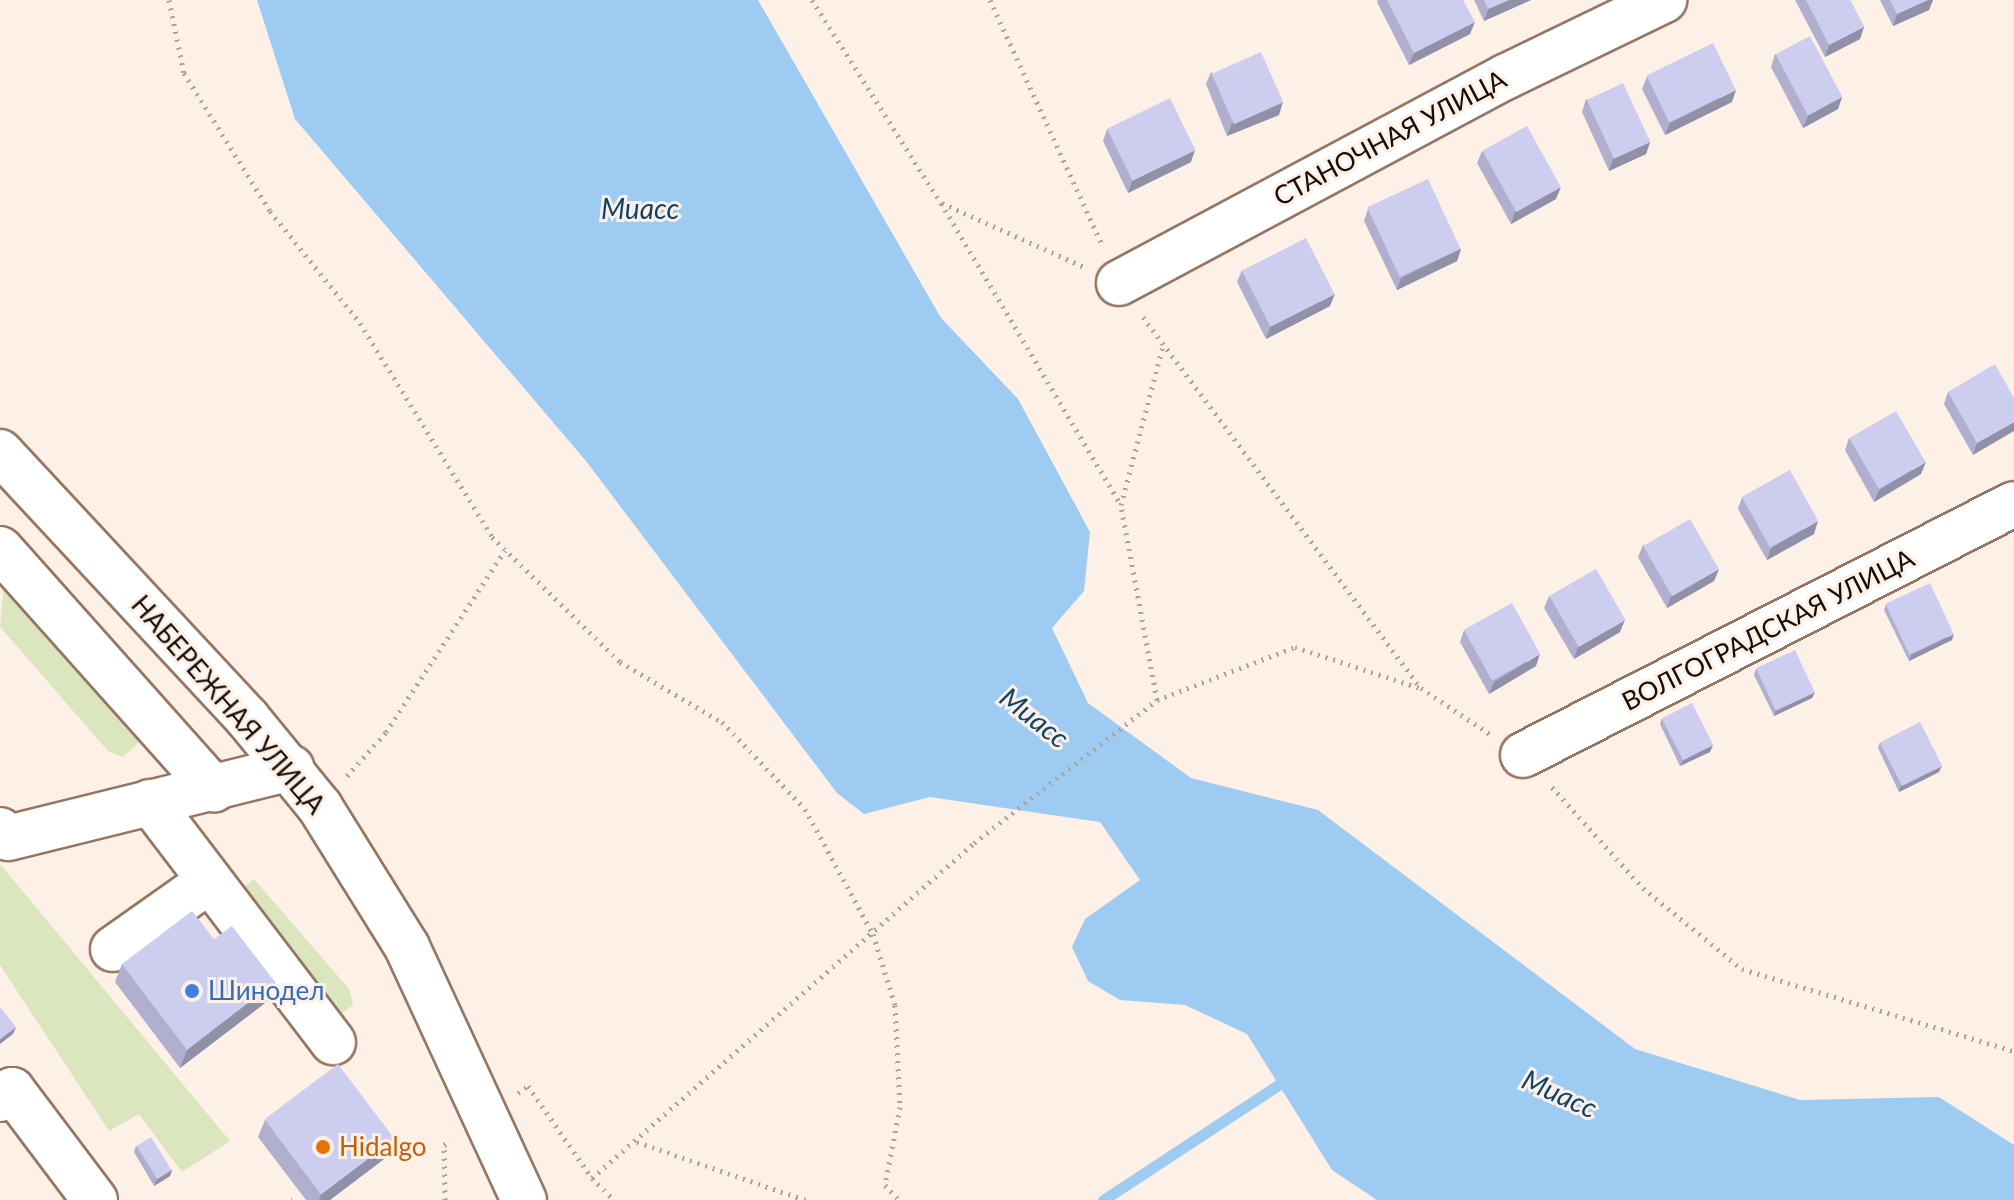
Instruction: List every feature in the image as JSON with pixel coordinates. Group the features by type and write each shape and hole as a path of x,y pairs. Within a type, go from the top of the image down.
{"street":[{"name":"СТАНОЧНАЯ УЛИЦА","path":"1119,283 1505,77 1664,0"},
{"name":"НАБЕРЕЖНАЯ УЛИЦА","path":"0,452 291,768 320,807 407,947 524,1200"},
{"name":"ВОЛГОГРАДСКАЯ УЛИЦА","path":"1523,755 2014,504"},
{"path":"0,549 214,789"},
{"path":"0,830 8,838 291,768"},
{"path":"150,802 333,1042"},
{"path":"113,949 209,881"},
{"path":"0,1099 12,1090 95,1200"},
{"path":"495,1200 500,1150"}],"path":[{"path":"169,0 184,73 270,211 360,323 492,537 620,662 722,722 805,809 873,934 895,1005 900,1107 885,1185 899,1200"},
{"path":"812,0 941,203 1121,505 1157,700"},
{"path":"990,0 1119,283 1421,688"},
{"path":"941,203 1119,283"},
{"path":"1121,505 1163,346"},
{"path":"320,807 386,732 505,550"},
{"path":"614,1200 592,1178 637,1142 974,843 1157,700 1295,647 1421,688 1523,755 1643,888 1742,969 2014,1051"},
{"path":"637,1142 805,1200"}],"green space":[{"path":"4,585 136,724 138,743 123,757 108,751 0,627"},
{"path":"0,864 230,1141 182,1172 139,1114 109,1131 0,965"},
{"path":"254,879 350,990 353,1005 337,1017 240,890"}],"water":[{"name":"Миасс","path":"257,0 758,0 941,318 1018,399 1090,532 1084,591 1052,628 1088,703 1191,778 1318,810 1635,1049 1800,1100 1939,1097 2014,1145 2014,1200 1377,1200 1332,1170 1247,1034 1185,1005 1120,1000 1088,981 1072,947 1085,919 1140,880 1100,822 930,797 864,814 837,793 586,461 295,119"}],"building":[{"path":"1387,0 1463,0 1475,22 1414,53"},
{"path":"1484,0 1509,0 1488,9"},
{"path":"1806,0 1850,0 1864,27 1829,45"},
{"path":"1890,0 1928,0 1897,14"},
{"path":"1810,36 1842,97 1808,115 1776,54"},
{"path":"1713,43 1736,90 1669,122 1646,75"},
{"path":"1261,52 1283,102 1234,124 1212,74"},
{"path":"1623,83 1650,142 1614,159 1587,100"},
{"path":"1170,98 1195,150 1133,181 1107,129"},
{"path":"1527,126 1561,187 1516,212 1482,151"},
{"path":"1428,179 1461,249 1400,277 1367,207"},
{"path":"1306,238 1335,294 1270,327 1242,271"},
{"path":"1995,364 2014,398 2014,422 1977,443 1948,392"},
{"path":"1896,411 1926,462 1879,489 1849,438"},
{"path":"1790,470 1818,521 1770,547 1742,497"},
{"path":"1690,519 1719,569 1672,596 1643,546"},
{"path":"1596,569 1626,620 1579,647 1549,596"},
{"path":"1930,583 1954,634 1909,654 1886,604"},
{"path":"1512,603 1540,654 1492,680 1464,630"},
{"path":"1795,650 1815,693 1776,711 1756,668"},
{"path":"1692,703 1713,745 1683,760 1662,718"},
{"path":"1920,722 1942,766 1902,786 1880,742"},
{"name":"Шинодел","path":"192,911 214,939 232,926 275,982 187,1050 122,964"},
{"path":"0,1007 16,1027 0,1039"},
{"name":"Hidalgo","path":"338,1064 395,1139 321,1194 265,1119"},
{"path":"151,1137 172,1170 157,1179 137,1146"}],"waterway":[{"path":"1103,1200 1281,1083"}],"place":[{"name":"Шинодел","path":"192,991"},
{"name":"Hidalgo","path":"323,1147"}]}
